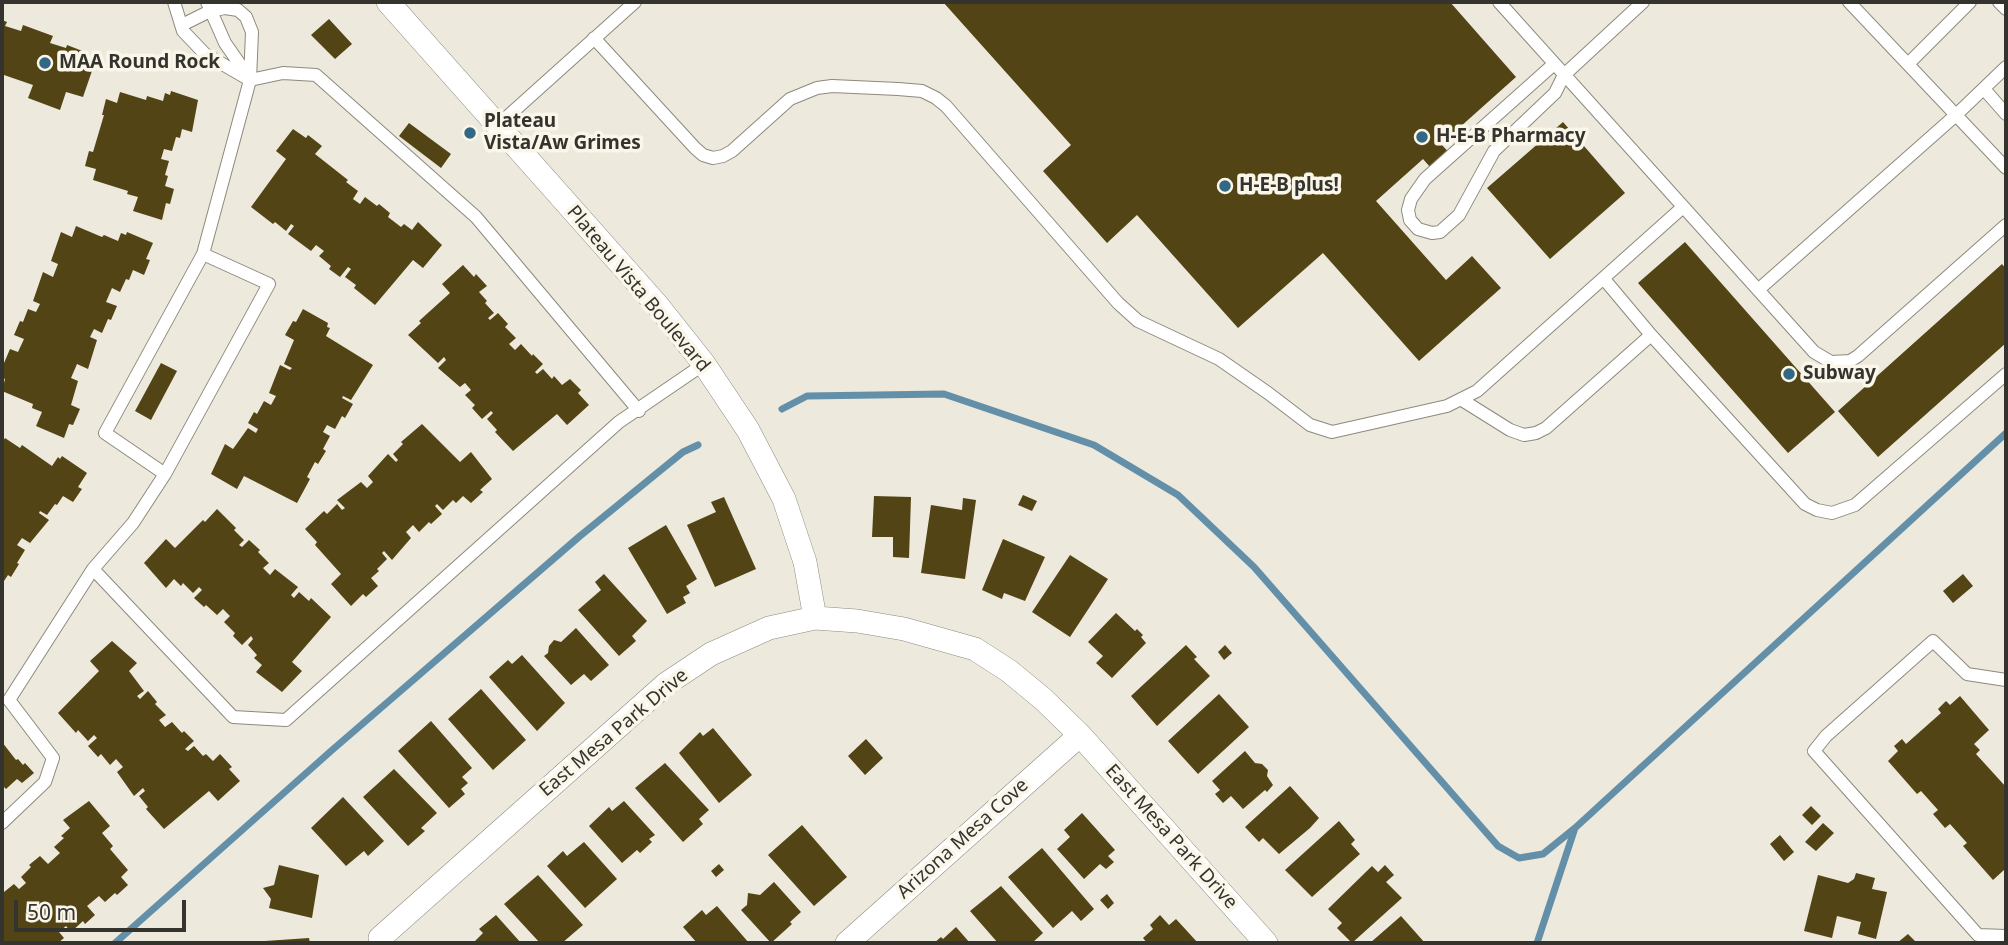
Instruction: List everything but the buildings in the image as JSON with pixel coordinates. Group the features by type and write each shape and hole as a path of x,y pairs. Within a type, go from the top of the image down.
{"street":[{"name":"Plateau Vista Boulevard","path":"388,2 658,306 705,364 748,429 784,499 805,562 815,618"},
{"name":"East Mesa Park Drive","path":"380,938 666,684 711,654 769,628 815,618 857,621 904,629 975,649 1009,671 1080,735 1266,943"},
{"name":"Arizona Mesa Cove","path":"847,943 1080,735"}],"lane":[{"path":"174,2 183,31 205,54 250,80 283,73 316,75 475,217 639,411"},
{"path":"497,126 635,2"},
{"path":"1499,2 1814,352 1831,362 1850,361 2006,225"},
{"path":"1554,64 1424,179 1411,199 1408,210 1410,220 1418,229 1440,232 1459,215 1494,151 1555,93 1564,75 1643,2"},
{"path":"1849,2 2006,167"},
{"path":"1999,2 2006,9"},
{"path":"1908,64 1968,3"},
{"path":"165,474 104,433 203,254 250,80 252,32 246,17 237,10 209,6 182,25"},
{"path":"209,6 225,43 250,80"},
{"path":"594,38 695,148 703,155 713,158 732,151 790,99 817,88 832,86 898,89 922,91 936,97 1128,313 1138,321 1219,359 1310,425 1332,432 1439,408 1462,400 1492,380 1683,207"},
{"path":"1758,290 1956,115 2006,67"},
{"path":"1984,89 2006,114"},
{"path":"2,823 45,782 54,758 5,700 93,569 133,523 165,474 268,284 203,254"},
{"path":"1604,279 1651,335 1805,504 1817,510 1832,513 1855,505 2006,374"},
{"path":"1462,400 1510,430 1524,435 1536,433 1546,428 1651,335"},
{"path":"93,569 233,717 286,720 619,422 705,364"},
{"path":"2006,680 1967,674 1933,641 1826,736 1814,751 1978,935 2006,936"}],"waterway":[{"path":"782,409 807,396 944,394 1094,445 1178,495 1254,567 1498,846 1519,858 1543,854 1575,828"},
{"path":"1537,943 1575,828 2006,433"},
{"path":"115,943 331,751 580,536 683,452 698,445"}],"place":[{"name":"MAA Round Rock","path":"45,63"},
{"name":"Plateau Vista/Aw Grimes","path":"470,133"},
{"name":"H-E-B Pharmacy","path":"1422,137"},
{"name":"H-E-B plus!","path":"1225,186"},
{"name":"Subway","path":"1789,374"}]}
